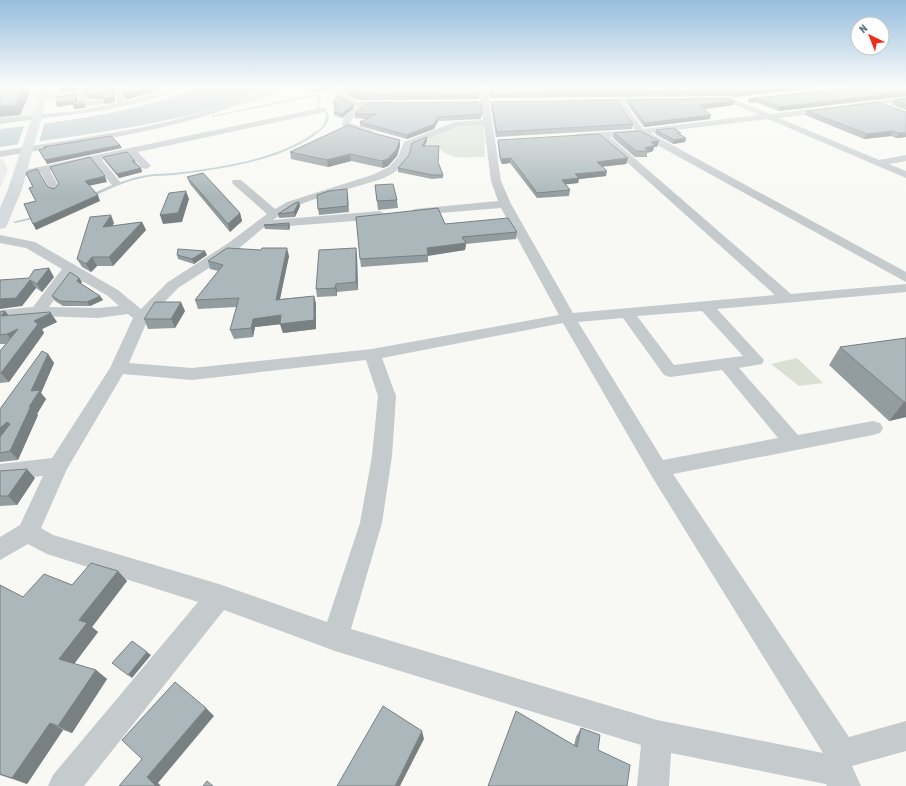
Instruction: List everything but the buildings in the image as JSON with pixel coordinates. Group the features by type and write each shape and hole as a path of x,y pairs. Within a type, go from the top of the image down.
{"main road":[{"path":"1,221 20,174 26,150 35,124"}],"street":[{"path":"0,154 26,150 41,145 166,124"},
{"path":"20,174 45,170 258,124"},
{"path":"346,124 379,136"},
{"path":"0,549 28,532 58,466 118,368 137,313 173,285 232,247 274,214 291,204 376,177 393,168 403,158 404,143 463,124"},
{"path":"488,124 495,142 496,181 505,204 568,318 840,770"},
{"path":"635,124 641,132 906,278"},
{"path":"570,137 641,132 713,124"},
{"path":"786,124 906,175"},
{"path":"602,135 788,299"},
{"path":"132,151 146,166"},
{"path":"877,163 906,158"},
{"path":"96,159 116,183"},
{"path":"45,170 56,190"},
{"path":"237,182 274,214"},
{"path":"259,225 505,204"},
{"path":"0,239 30,245 69,269 113,293 137,313"},
{"path":"38,311 69,269"},
{"path":"118,368 192,374 372,354 568,318 906,288"},
{"path":"627,313 670,371 756,360 706,306"},
{"path":"0,316 38,311 137,313"},
{"path":"335,638 371,523 382,456 387,396 372,354"},
{"path":"726,364 793,443"},
{"path":"658,469 873,428"},
{"path":"0,472 58,466"},
{"path":"28,532 47,544 219,596 335,638 657,735 804,766 840,770 906,736"},
{"path":"64,786 219,596"},
{"path":"653,786 657,735"}],"shaded area":[{"path":"44,124 149,124 0,147 0,129"},
{"path":"484,124 485,157 466,158 448,154 438,147 412,146 461,125"},
{"path":"0,158 4,161 8,170 0,187"},
{"path":"797,358 823,383 799,386 771,364"}],"pier":[{"path":"25,124 44,124 39,143 17,146"}],"waterway":[{"path":"91,196 117,185 145,176 175,174 234,165 273,154 307,139 322,128 325,124"},
{"path":"15,222 36,217"}]}
